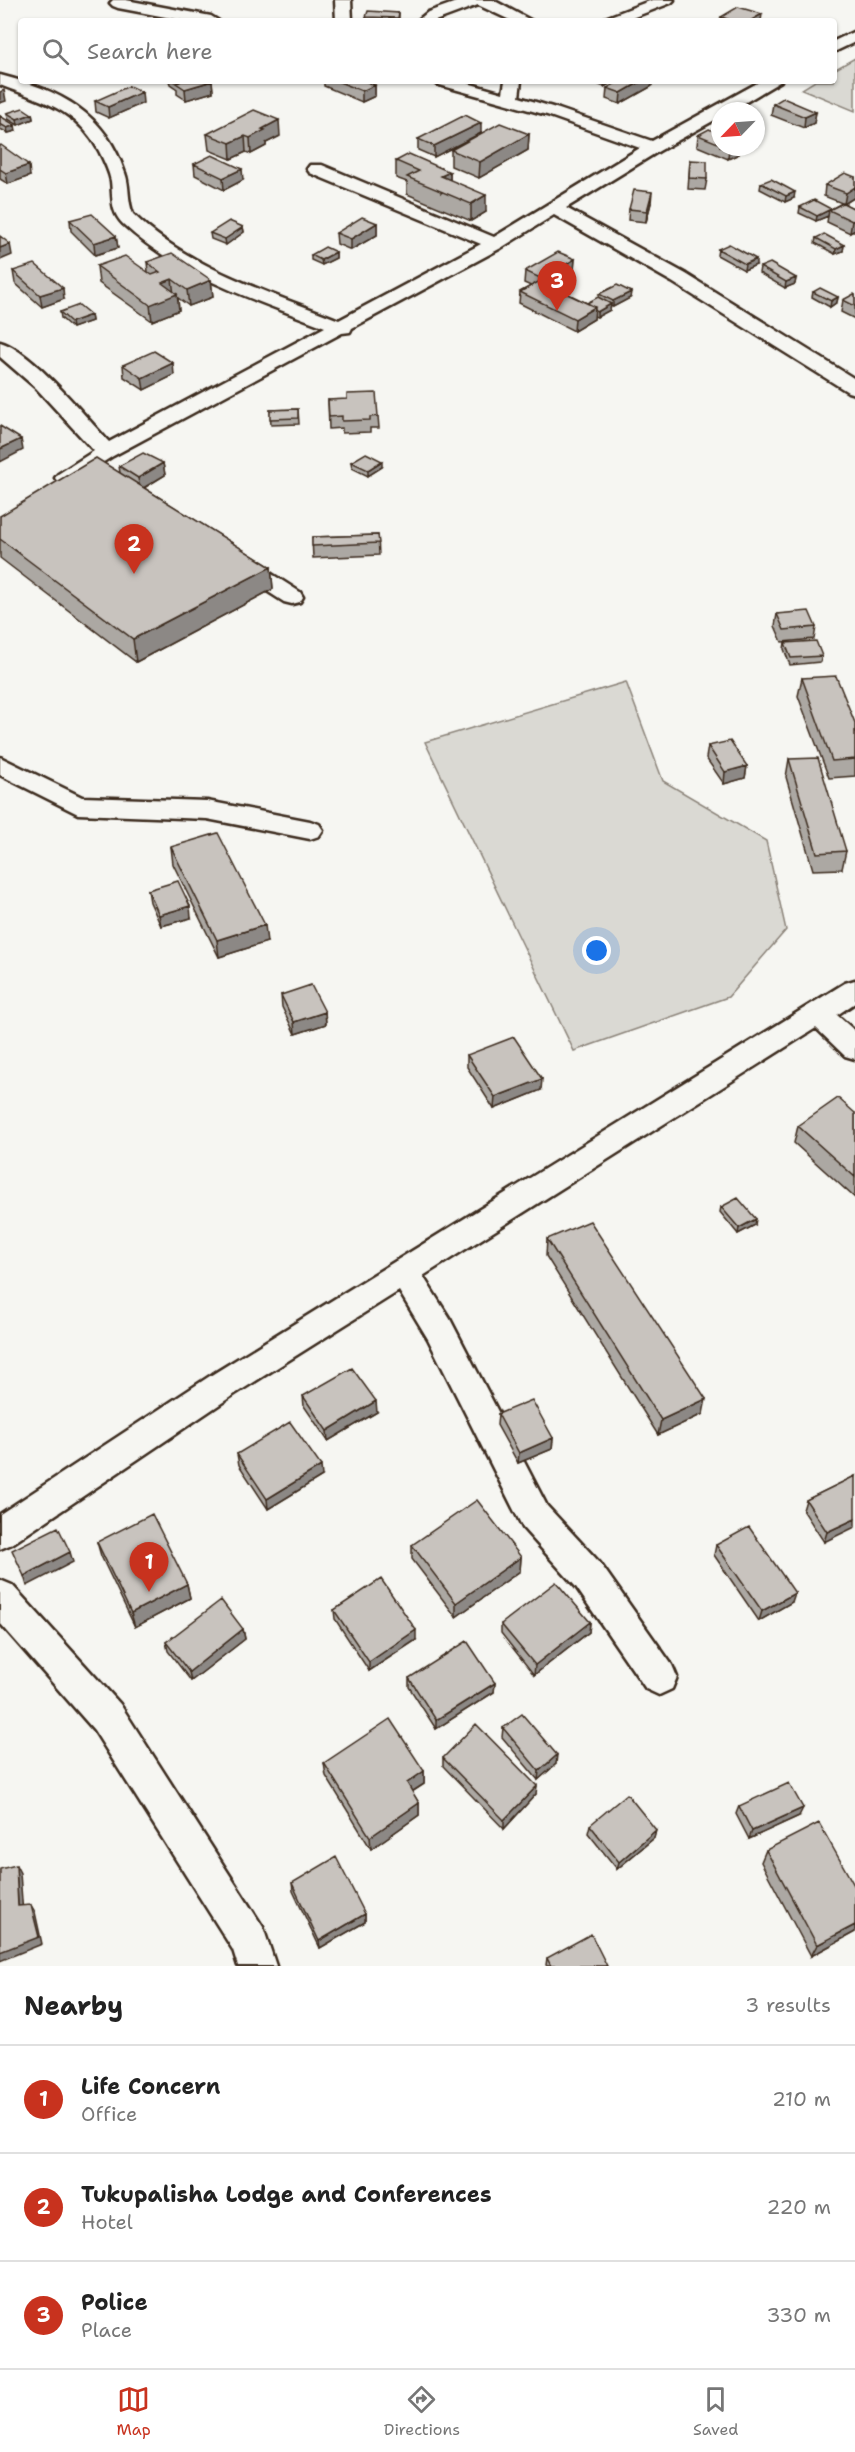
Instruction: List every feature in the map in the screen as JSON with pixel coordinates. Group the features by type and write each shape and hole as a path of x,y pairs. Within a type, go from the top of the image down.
{"street":[{"path":"343,0 344,18"},
{"path":"429,18 479,0 518,18"},
{"path":"618,18 666,0"},
{"path":"118,3 196,18"},
{"path":"837,45 855,36"},
{"path":"0,80 59,103 83,116 104,145 119,178 121,203 126,217 156,240 188,261 343,328"},
{"path":"453,84 608,130 653,147"},
{"path":"510,100 513,84"},
{"path":"49,487 106,452 343,328 495,244 556,209 653,147 768,84"},
{"path":"316,169 495,244"},
{"path":"556,209 679,278 855,388"},
{"path":"0,348 18,360 106,452"},
{"path":"87,464 107,477"},
{"path":"224,553 292,597"},
{"path":"0,765 78,805 207,810 310,831"},
{"path":"0,1533 224,1384 855,990"},
{"path":"818,1013 855,1048"},
{"path":"403,1271 440,1329 535,1517 588,1575 659,1677"},
{"path":"2,1604 107,1717 249,1941 257,1966"}],"shaded area":[{"path":"855,58 855,111 802,89 810,84 837,84 837,68"},
{"path":"626,682 663,781 766,841 786,930 728,997 574,1051 425,742"}],"building":[{"path":"738,7 762,14 755,18 721,17"},
{"path":"368,11 399,13 398,18 366,17"},
{"path":"178,84 202,84 185,89"},
{"path":"344,84 375,85 362,91"},
{"path":"614,84 637,84 621,93 607,88"},
{"path":"129,86 142,92 108,107 95,101"},
{"path":"783,98 816,112 805,117 773,104"},
{"path":"23,108 32,114 17,119 7,113"},
{"path":"254,110 279,120 250,138 245,136 230,143 207,134"},
{"path":"465,115 481,123 434,146 418,139"},
{"path":"0,116 15,125 7,128 0,124"},
{"path":"500,123 529,134 480,162 451,150"},
{"path":"709,129 711,130 711,140 698,135"},
{"path":"1,145 29,165 6,173 0,169"},
{"path":"409,154 450,172 441,176 486,195 471,204 407,177 419,171 396,161"},
{"path":"212,155 242,169 223,178 194,164"},
{"path":"690,160 707,161 707,179 689,178"},
{"path":"845,173 855,177 855,187 846,193 825,185"},
{"path":"771,179 795,192 786,196 761,183"},
{"path":"634,190 652,192 647,211 629,209"},
{"path":"814,200 831,209 817,216 800,207"},
{"path":"843,203 855,209 855,220 852,221 829,210"},
{"path":"92,214 116,236 94,243 70,220"},
{"path":"362,217 377,223 351,239 336,233"},
{"path":"229,221 243,227 225,239 210,233"},
{"path":"824,234 844,245 836,249 816,238"},
{"path":"0,236 10,244 0,248"},
{"path":"729,244 756,259 745,264 718,249"},
{"path":"325,247 336,252 321,260 311,255"},
{"path":"558,252 575,259 542,279 525,271"},
{"path":"172,253 211,280 187,290 172,279 162,283 177,294 150,305 97,266 125,256 152,275 160,272 147,262"},
{"path":"770,263 796,278 786,282 760,267"},
{"path":"35,264 63,288 40,295 13,271"},
{"path":"540,281 595,307 575,319 520,292"},
{"path":"617,285 631,292 613,301 599,294"},
{"path":"820,288 838,297 831,301 813,292"},
{"path":"854,294 855,306 843,300"},
{"path":"598,297 611,304 597,312 595,307 587,303"},
{"path":"79,305 91,315 71,322 60,312"},
{"path":"154,351 173,363 142,378 123,365"},
{"path":"376,393 378,416 370,417 370,420 342,421 342,416 329,417 328,400 347,399 347,394"},
{"path":"298,409 298,418 270,419 270,410"},
{"path":"0,426 21,439 0,449"},
{"path":"143,453 163,463 138,478 119,466"},
{"path":"366,453 382,461 368,470 351,462"},
{"path":"96,458 271,567 133,639 0,539 0,516"},
{"path":"378,535 379,543 312,546 312,537"},
{"path":"809,611 816,627 784,630 777,614"},
{"path":"816,641 822,656 791,658 785,643"},
{"path":"836,676 855,723 855,759 832,761 802,678"},
{"path":"730,741 747,766 725,772 708,746"},
{"path":"818,758 846,851 817,853 789,759"},
{"path":"218,833 265,925 217,940 171,847"},
{"path":"178,881 190,906 159,915 148,890"},
{"path":"311,985 325,1012 294,1022 281,995"},
{"path":"514,1037 542,1079 495,1097 467,1055"},
{"path":"838,1098 855,1113 855,1177 798,1126"},
{"path":"738,1198 756,1219 739,1228 721,1207"},
{"path":"590,1221 706,1399 661,1420 547,1239"},
{"path":"352,1368 376,1401 327,1431 303,1396"},
{"path":"532,1400 553,1438 519,1453 498,1414"},
{"path":"290,1422 321,1466 267,1499 237,1454"},
{"path":"855,1476 855,1519 827,1532 806,1500"},
{"path":"477,1500 521,1557 456,1603 412,1545"},
{"path":"152,1514 187,1584 131,1613 97,1542"},
{"path":"58,1527 70,1552 24,1576 12,1550"},
{"path":"749,1527 795,1593 762,1611 716,1545"},
{"path":"381,1579 416,1630 369,1662 334,1610"},
{"path":"556,1582 590,1622 535,1665 501,1624"},
{"path":"221,1600 243,1629 189,1672 166,1642"},
{"path":"467,1641 495,1683 436,1720 409,1678"},
{"path":"522,1714 557,1755 539,1771 503,1728"},
{"path":"390,1719 424,1771 407,1783 419,1803 370,1837 324,1763"},
{"path":"476,1724 537,1786 504,1820 443,1758"},
{"path":"789,1783 803,1808 752,1831 739,1806"},
{"path":"627,1794 656,1830 619,1862 590,1825"},
{"path":"819,1823 855,1887 855,1925 817,1945 766,1850"},
{"path":"336,1857 365,1914 319,1941 292,1883"},
{"path":"16,1865 18,1906 31,1905 39,1937 0,1952 0,1869"},
{"path":"591,1934 607,1966 551,1966 547,1958"}],"place":[{"name":"Police","path":"557,311"},
{"name":"Tukupalisha Lodge and Conferences","path":"134,574"},
{"name":"Life Concern","path":"149,1592"}]}
